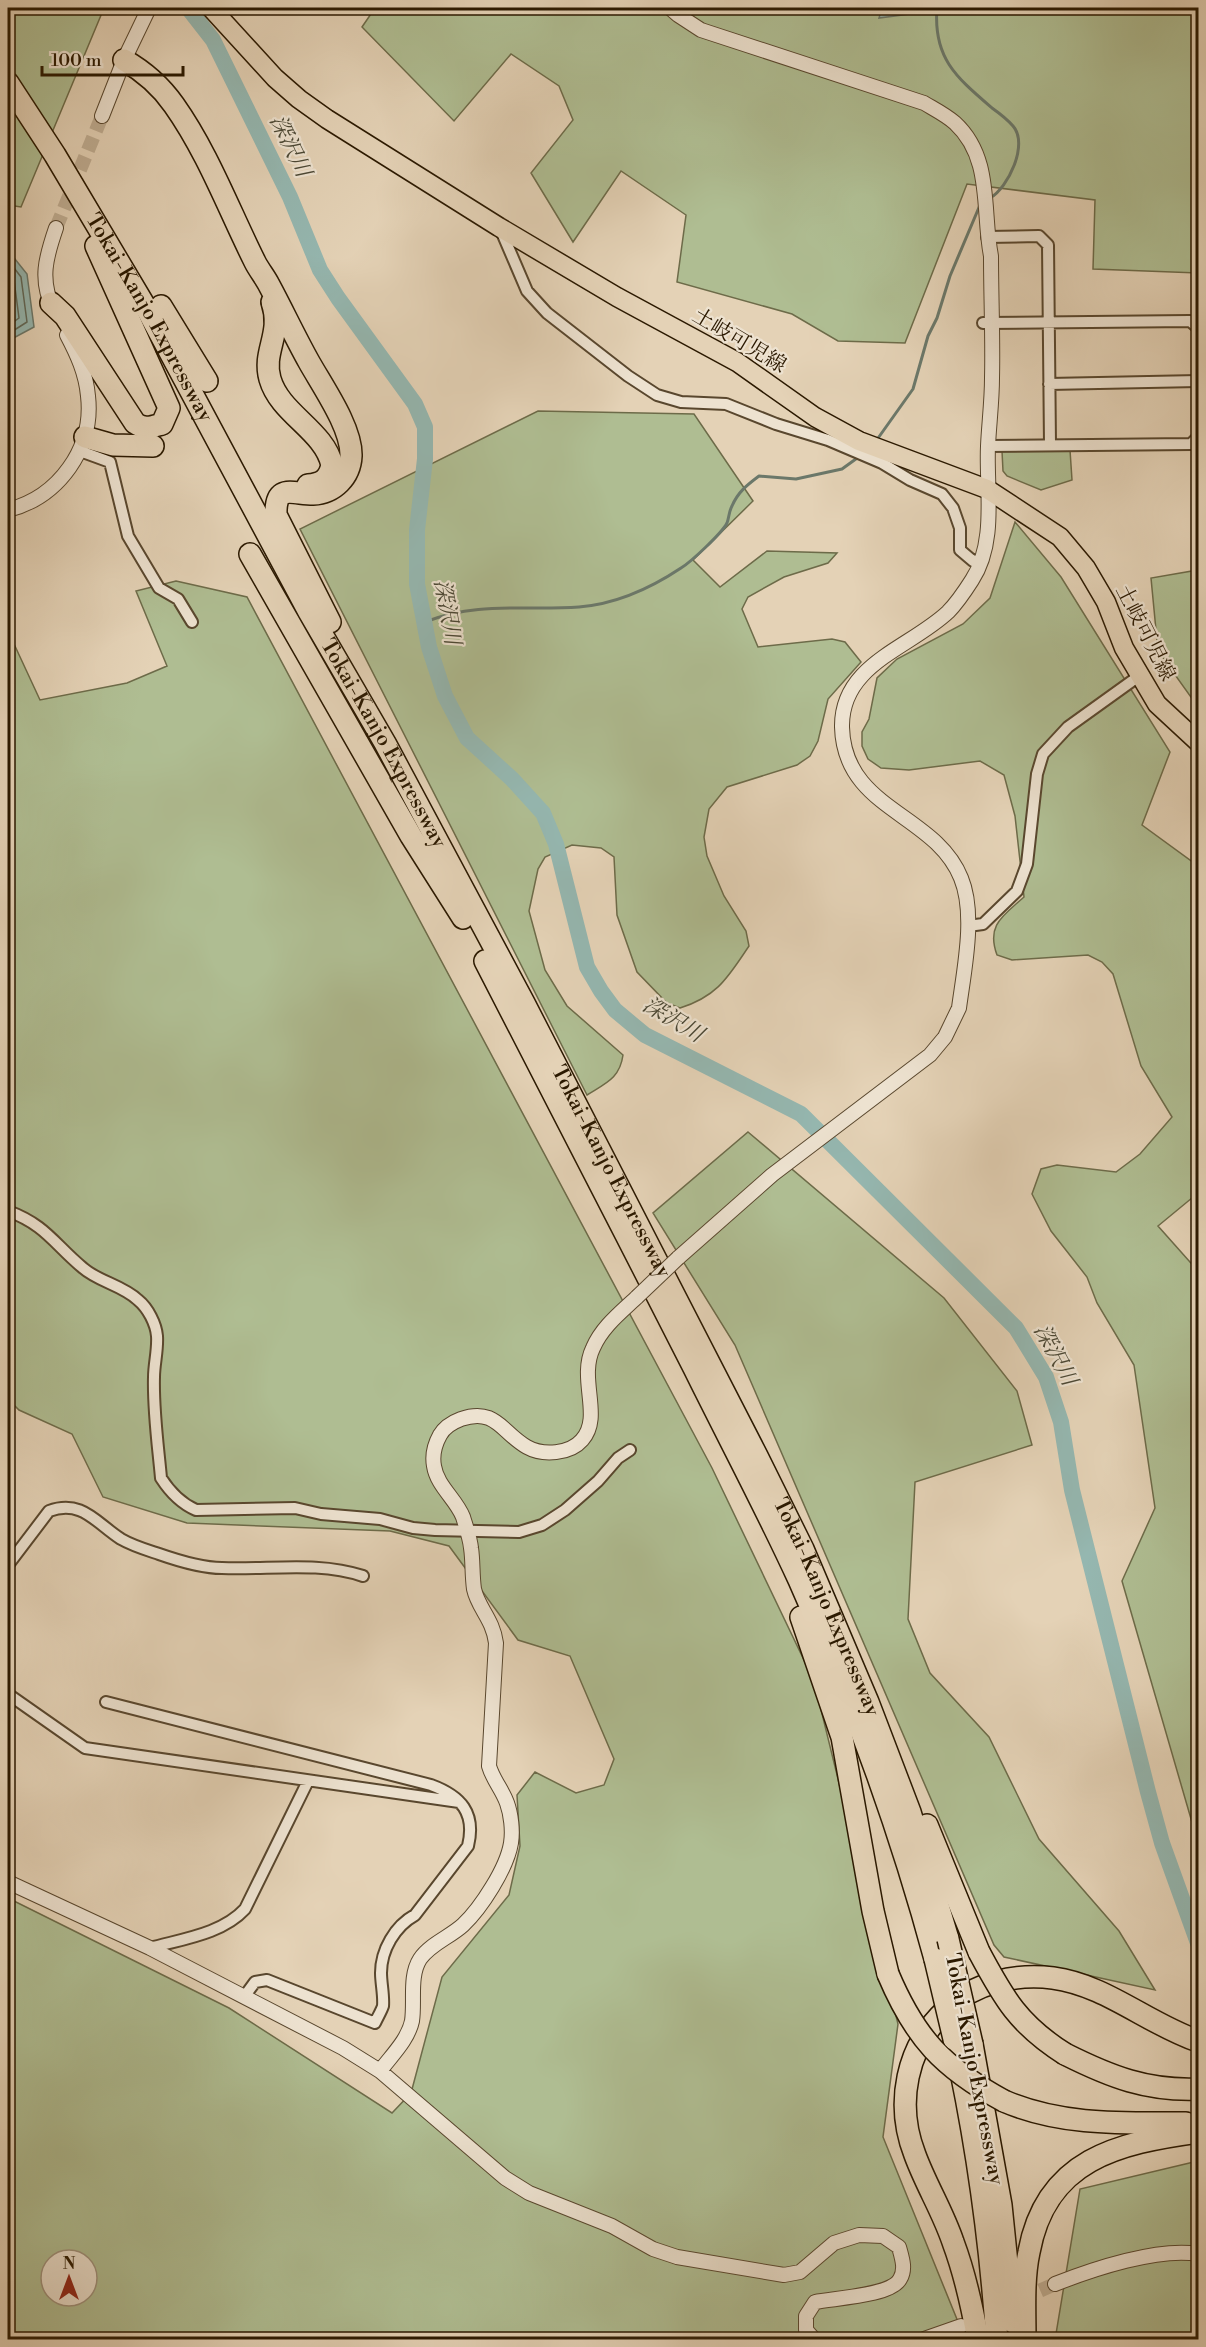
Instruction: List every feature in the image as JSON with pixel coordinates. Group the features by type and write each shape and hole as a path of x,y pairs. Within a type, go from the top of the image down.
{"highway":[{"path":"124,60 142,70 154,81 174,105 190,131 257,265 343,426 351,455 346,474 336,486 314,494 290,491 284,493 278,499 276,515 309,577 385,743"},
{"name":"Tokai-Kanjo Expressway","path":"8,83 18,109 86,216 133,296 206,436 296,600 463,919 798,1578 846,1691 903,1846 935,1959 963,2042 1000,2205 1008,2259 1014,2340"},
{"path":"18,109 24,129 67,196 100,255 169,408 162,424 149,428 135,423 65,316 51,303"},
{"path":"18,109 55,149 145,280 207,381"},
{"name":"Tokai-Kanjo Expressway","path":"18,109 56,155 149,313 309,612 385,743 530,1014 686,1316 803,1549 840,1633 909,1812 948,1939 987,2234 997,2340"},
{"path":"257,265 276,318 275,336 269,357 270,378 279,396 326,449 332,465 325,480 318,484 308,485 290,480"},
{"path":"82,444 153,446"},
{"path":"250,554 411,836 463,919"},
{"path":"709,1399 799,1611 842,1737 873,1911 888,1974 910,2020 925,2041 944,2061 968,2081 1023,2109 1077,2121 1149,2131 1198,2132"},
{"path":"840,1633 882,1716 979,1952 1015,2013 1065,2054 1110,2075 1142,2085 1174,2090 1198,2089"},
{"path":"978,2340 971,2298 953,2241 914,2154 907,2130 907,2082 910,2065 927,2030 954,2002 987,1984 1031,1976 1073,1982 1093,1989 1198,2041"},
{"path":"1025,2340 1029,2251 1037,2223 1049,2199 1066,2178 1084,2163 1126,2145 1149,2131 1198,2123"}],"main road":[{"name":"土岐可児線","path":"211,8 276,78 299,99 499,227 617,297 737,362 857,446 885,458 987,489 1060,537 1086,568 1106,602 1124,648 1156,704 1198,742"}],"street":[{"path":"102,116 124,60 149,8"},
{"path":"380,2071 408,2034 412,2021 415,1974 419,1959 477,1910 506,1861 511,1842 511,1821 507,1802 493,1780 489,1766 496,1643 494,1631 475,1591 471,1546 462,1515 440,1481 434,1467 434,1449 441,1433 453,1422 470,1416 486,1417 501,1424 527,1447 542,1452 558,1452 582,1441 589,1429 592,1410 586,1380 592,1349 604,1328 678,1258 772,1175 930,1055 955,1020 959,1008 968,926 967,903 962,878 949,857 932,839 881,803 866,789 853,770 844,748 842,725 856,683 867,669 948,612 975,576 981,560 988,526 988,446 992,380 987,323 991,256 980,164 975,150 955,123 924,103 701,30 670,8"},
{"path":"499,227 527,291 547,313 657,395 681,402 726,404 776,424 828,440 857,446"},
{"path":"8,510 22,506 50,489 63,477 82,444 89,408 86,380 80,360 51,303 47,289 46,256 56,228"},
{"path":"987,237 1040,236 1048,245 1050,444"},
{"path":"987,323 1190,321 1198,328"},
{"path":"1049,384 1198,381"},
{"path":"988,446 1191,444 1198,436"},
{"path":"82,444 110,462 128,536 159,588 178,599 192,622"},
{"path":"885,458 910,480 942,494 953,508 960,528 960,550 973,561 981,560"},
{"path":"968,926 983,924 1017,891 1027,864 1037,774 1043,754 1068,727 1139,676"},
{"path":"8,1210 44,1229 87,1271 119,1287 144,1306 154,1323 157,1336 154,1379 162,1478 169,1490 185,1505 196,1510 295,1508 321,1514 380,1520 413,1528 467,1532 519,1532 542,1525 565,1510 598,1481 618,1458 630,1450"},
{"path":"8,1565 49,1511 59,1507 76,1508 91,1515 121,1539 175,1559 219,1568 321,1568 363,1576"},
{"path":"8,1694 84,1748 459,1802"},
{"path":"106,1702 431,1785 447,1791 466,1809 471,1834 468,1846 415,1915 406,1920 393,1934 383,1958 381,1970 383,2006 375,2023 267,1980 255,1982 244,1996"},
{"path":"150,1948 219,1928 239,1916 245,1909 308,1781"},
{"path":"8,1882 150,1948 343,2048 380,2071 505,2178 529,2193 612,2226 652,2249 677,2257 784,2276 800,2272 834,2243 859,2235 883,2236 899,2247 904,2265 900,2280 887,2291 814,2302 806,2316 806,2330 818,2340"},
{"path":"1055,2284 1082,2273 1162,2252 1198,2254"},
{"path":"921,2340 962,2326"}],"green space":[{"path":"8,8 104,8 21,207 8,205"},
{"path":"375,8 1198,8 1198,273 1093,269 1095,200 967,184 905,343 838,341 792,314 677,282 686,215 621,171 573,242 531,173 573,120 559,86 511,54 454,121 362,27"},
{"path":"538,411 694,414 753,501 693,560 720,587 767,551 837,553 828,563 784,577 748,597 742,609 758,647 832,639 845,642 861,662 828,699 818,741 810,756 797,765 727,787 709,809 704,837 707,856 724,896 746,931 749,946 728,976 704,998 680,1008 667,1003 637,972 617,915 614,857 601,848 572,845 545,857 538,869 529,911 545,970 567,1006 623,1055 615,1075 587,1095 300,529"},
{"path":"1070,450 1072,480 1041,490 1007,476 1003,471 1002,451"},
{"path":"1015,522 1061,577 1170,752 1142,825 1198,866 1198,1193 1158,1226 1198,1271 1198,1843 1122,1581 1155,1508 1134,1365 1097,1303 1087,1277 1051,1231 1032,1194 1041,1169 1057,1165 1116,1172 1140,1154 1172,1117 1141,1066 1113,974 1102,962 1088,955 1012,960 997,955 994,945 995,928 1003,916 1024,897 1015,816 1004,775 980,761 909,770 881,768 868,759 862,746 862,732 869,719 877,678 897,659 963,624 990,598"},
{"path":"1198,570 1198,707 1158,651 1151,578"},
{"path":"176,581 247,597 712,1468 814,1681 898,2024 883,2137 965,2339 8,2339 8,1898 229,2008 392,2113 411,2093 442,1977 509,1895 520,1846 517,1795 535,1772 576,1793 604,1785 614,1759 570,1656 518,1640 449,1546 390,1531 187,1523 103,1497 72,1434 19,1410 8,1399 8,631 40,700 127,683 167,666 136,591"},
{"path":"748,1132 944,1298 1017,1391 1032,1445 915,1482 908,1619 930,1673 989,1737 1039,1839 1119,1931 1155,1990 1004,1957 994,1945 735,1345 653,1213"},
{"path":"1198,2161 1198,2339 1055,2340 1080,2189"}],"water":[{"path":"882,8 956,8 879,18"},
{"path":"11,254 27,274 34,327 8,341 8,256"}],"waterway":[{"name":"深沢川","path":"188,8 213,40 290,197 320,270 415,404 425,427 425,459 417,530 417,584 429,647 445,696 467,738 512,779 543,813 556,844 587,967 601,991 615,1010 645,1035 801,1114 1016,1328 1046,1377 1061,1422 1072,1490 1148,1792 1162,1843 1198,1943"},
{"path":"937,8 939,40 949,65 968,86 1011,123 1017,134 1018,154 1014,165 1003,185 990,198"},
{"path":"876,441 913,389 928,336 980,205"},
{"path":"425,622 464,611 579,607 620,599 670,575 699,554 724,528 734,501 740,493 759,476 796,479 842,469 860,456"}],"tunnel":[{"path":"56,228 102,116"},
{"path":"1021,2299 1055,2284"}]}
